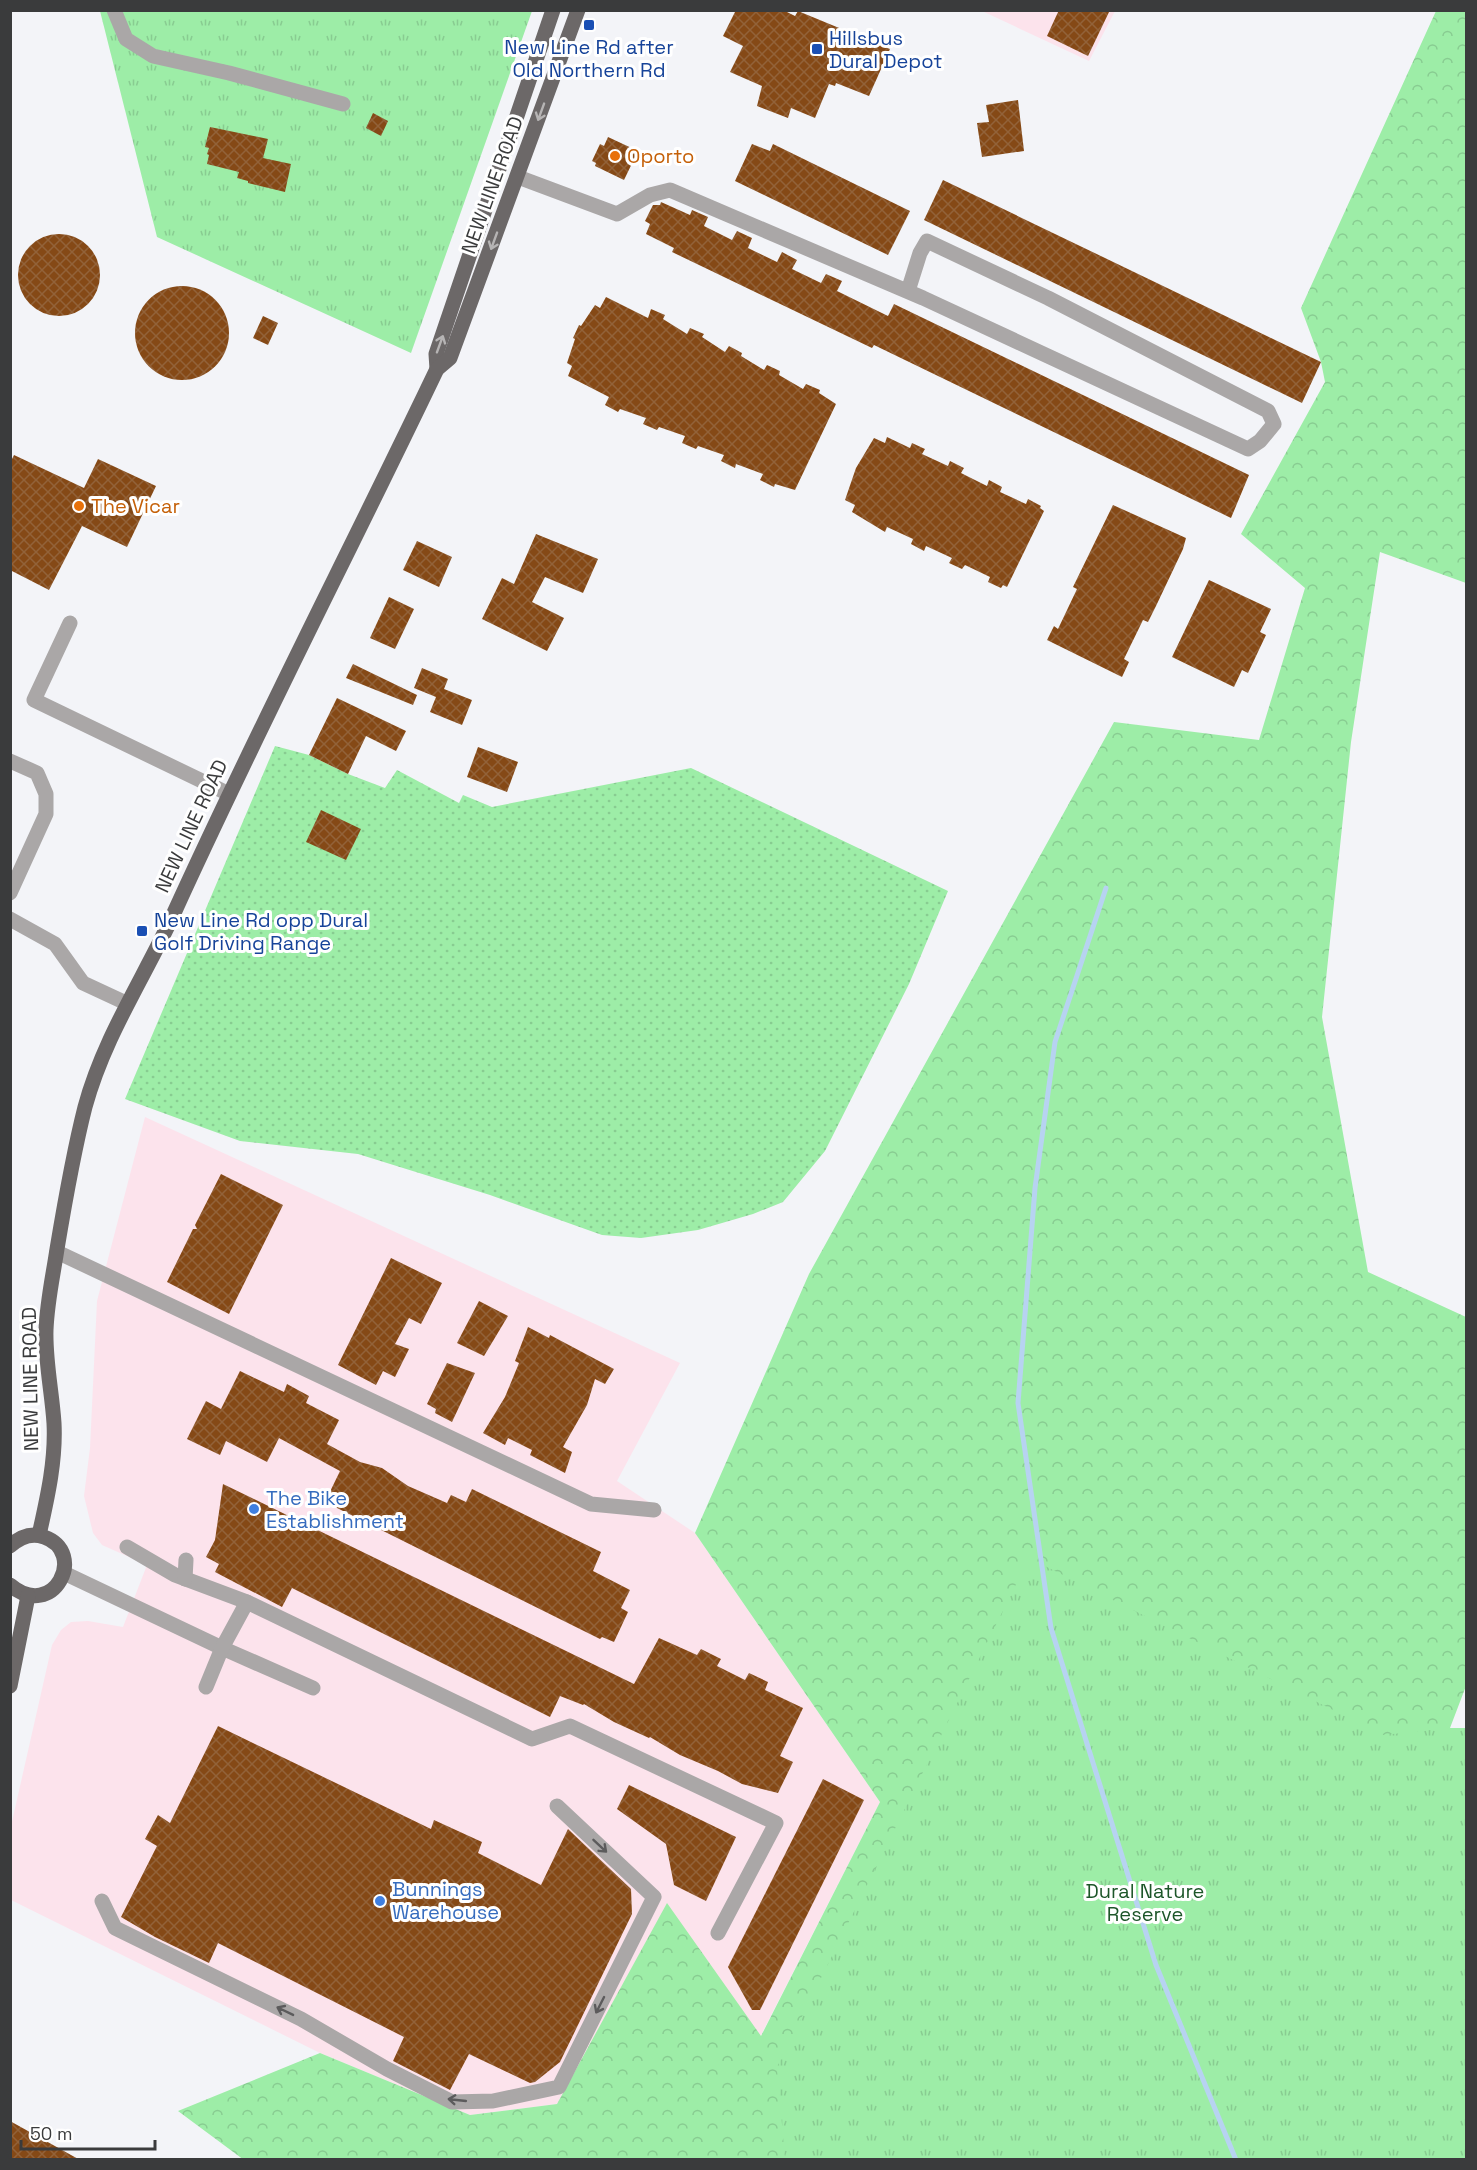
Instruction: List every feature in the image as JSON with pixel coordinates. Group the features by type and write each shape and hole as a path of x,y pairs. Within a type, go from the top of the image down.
{"main road":[{"name":"NEW LINE ROAD","path":"437,369 436,354 553,10"},
{"name":"NEW LINE ROAD","path":"39,1535 49,1489 54,1448 54,1425 48,1378 46,1327 48,1301 69,1176 86,1103 126,1003 159,945 229,794 437,369 450,358 578,10"},
{"path":"10,1546 28,1535 49,1538 63,1553 65,1563 64,1574 60,1582 46,1594 28,1596 18,1592 10,1585"},
{"path":"10,1686 28,1596"}],"lane":[{"path":"114,10 126,39 153,56 229,73 343,104"},
{"path":"518,177 617,214 650,195 670,190 908,291 1248,449 1260,441 1274,424 1268,411 1048,298 927,241 920,253 908,291"},
{"path":"70,622 34,700 229,794"},
{"path":"10,761 37,773 46,794 46,814 10,893"},
{"path":"10,919 55,944 82,983 126,1003"},
{"path":"57,1252 591,1504 654,1510"},
{"path":"127,1547 175,1575 247,1602 532,1739 570,1726 776,1823 718,1933"},
{"path":"185,1579 186,1560"},
{"path":"64,1574 313,1688"},
{"path":"206,1687 222,1648 247,1602"},
{"path":"102,1901 115,1928 301,2019 387,2069 452,2102 504,2099 559,2087 654,1897 557,1806"}],"shaded area":[{"path":"982,11 1115,11 1089,61"},
{"path":"145,1117 680,1363 617,1481 695,1533 880,1802 760,2037 667,1904 557,2104 470,2115 320,2053 11,1900 11,1826 52,1645 61,1630 71,1622 88,1621 123,1627 147,1565 102,1545 93,1533 84,1496 90,1448 97,1301"}],"green space":[{"path":"100,11 532,11 411,353 157,237"},
{"path":"1436,11 1466,11 1466,583 1380,552 1351,742 1322,1017 1368,1272 1466,1317 1466,1686 1450,1728 1466,1728 1466,2159 244,2160 178,2111 320,2053 470,2115 557,2104 667,1903 761,2036 880,1802 695,1533 809,1274 1114,722 1259,740 1305,588 1241,534 1325,382 1321,362 1301,308"},
{"path":"275,746 309,755 348,774 385,788 397,770 459,803 463,795 492,807 691,768 948,891 909,984 825,1151 783,1202 753,1214 698,1230 641,1238 602,1235 490,1195 358,1154 240,1141 125,1099"},
{"name":"Dural Nature Reserve","path":"1029,1558 1383,1735 1466,1728 1466,2159 785,2159 777,2067"}],"building":[{"path":"736,10 783,10 795,16 798,11 890,49 869,96 836,83 835,86 829,84 815,118 791,108 788,118 757,106 762,86 730,72 743,46 723,36"},
{"path":"1059,10 1110,10 1088,56 1047,36"},
{"path":"1018,100 1024,151 982,157 977,123 989,122 986,105"},
{"path":"373,113 388,121 381,136 366,128"},
{"path":"210,127 268,139 263,158 291,164 285,192 248,183 248,181 237,178 239,172 207,164 209,148 205,147"},
{"name":"Oporto","path":"608,137 638,151 624,180 595,166 596,163 592,161 600,144 604,146"},
{"path":"752,144 770,151 773,144 910,211 888,255 735,181"},
{"path":"943,180 1321,362 1302,403 924,220"},
{"path":"661,202 690,215 692,210 708,217 704,226 732,240 737,231 752,238 748,248 777,262 782,252 797,260 792,269 821,283 826,274 842,281 837,291 888,316 894,304 1249,475 1231,518 874,345 872,348 672,252 674,248 646,234 650,224 645,221 653,205 660,205"},
{"path":"59,234 75,237 88,246 97,259 100,275 97,291 88,304 75,313 59,316 43,313 30,304 21,291 18,275 21,259 30,246 43,237"},
{"path":"182,286 200,289 215,300 226,315 229,333 226,351 215,366 200,377 182,380 164,377 149,366 138,351 135,333 138,315 149,300 164,289"},
{"path":"606,297 648,318 651,309 665,315 663,319 687,334 690,328 704,334 702,337 725,352 729,346 764,370 767,365 780,371 779,375 803,389 806,384 820,390 819,393 836,404 795,490 775,484 774,487 760,480 763,474 736,464 735,468 721,461 724,455 698,446 696,449 682,443 685,436 659,427 657,430 643,424 646,418 620,409 618,412 605,405 609,397 568,376 572,366 567,363 575,339 573,338 579,325 581,326 595,305 600,308"},
{"path":"263,316 278,323 268,345 253,338"},
{"path":"887,437 910,448 912,443 925,449 922,454 948,466 950,461 964,468 961,473 987,486 989,480 1002,487 1000,492 1026,504 1028,499 1041,506 1040,508 1044,511 1007,587 1003,585 1001,588 988,582 990,577 965,565 962,569 949,563 952,558 926,546 924,551 911,544 913,539 887,527 885,532 852,512 855,505 845,500 856,468 874,438 885,443"},
{"name":"The Vicar","path":"14,455 84,488 98,459 156,486 127,547 82,526 49,590 10,570 10,463"},
{"path":"1113,505 1186,538 1183,549 1148,622 1143,620 1124,659 1129,662 1122,677 1047,640 1054,626 1058,629 1077,589 1073,587"},
{"path":"536,534 598,559 583,593 545,577 532,602 564,618 547,651 482,619 502,578 514,584"},
{"path":"417,541 452,557 439,587 403,570"},
{"path":"1209,580 1271,609 1260,632 1266,635 1248,673 1242,670 1234,687 1172,657"},
{"path":"389,597 414,609 395,649 370,638"},
{"path":"353,664 417,695 413,705 346,678"},
{"path":"422,668 448,679 444,689 472,700 462,725 430,712 436,697 414,688"},
{"path":"337,698 406,731 396,751 366,736 348,774 309,755"},
{"path":"478,747 518,762 507,792 467,777"},
{"path":"321,810 361,829 346,860 306,842"},
{"path":"221,1174 283,1205 229,1314 167,1282 193,1229 197,1229 195,1225"},
{"path":"391,1258 442,1283 421,1324 409,1318 395,1344 409,1349 395,1377 383,1371 376,1385 338,1365"},
{"path":"479,1301 508,1316 484,1356 457,1343"},
{"path":"528,1327 549,1338 550,1335 614,1369 605,1384 595,1379 587,1405 563,1447 572,1452 565,1473 530,1455 532,1450 508,1438 505,1445 483,1433 505,1397 519,1363 515,1361"},
{"path":"447,1363 475,1373 452,1422 435,1413 436,1409 427,1404"},
{"path":"240,1371 284,1392 287,1384 309,1396 306,1403 339,1420 327,1444 360,1462 382,1468 408,1486 447,1503 451,1495 466,1502 472,1489 601,1552 593,1571 630,1590 621,1608 628,1612 614,1642 602,1637 600,1639 325,1502 340,1471 279,1438 267,1462 226,1441 220,1455 187,1439 206,1401 221,1409"},
{"path":"223,1484 634,1684 659,1638 697,1655 701,1649 721,1659 717,1666 745,1680 749,1673 768,1682 765,1690 803,1708 780,1756 793,1762 778,1793 742,1784 680,1755 650,1737 614,1722 584,1704 560,1696 550,1717 292,1588 282,1607 215,1572 219,1564 206,1557 215,1540"},
{"name":"Bunnings Warehouse","path":"218,1726 431,1829 434,1820 482,1842 478,1853 541,1885 568,1829 631,1889 632,1914 560,2062 535,2082 530,2083 469,2054 450,2090 393,2061 404,2037 218,1943 209,1963 155,1937 121,1917 157,1846 145,1839 158,1815 170,1823"},
{"path":"823,1779 864,1800 760,2010 752,2010 728,1967"},
{"path":"629,1785 736,1837 706,1901 674,1885 666,1844 617,1809"},
{"path":"10,2121 80,2160 10,2160"}],"waterway":[{"path":"1106,888 1055,1042 1035,1188 1018,1403 1051,1628 1156,1965 1236,2160"}],"place":[{"name":"New Line Rd after Old Northern Rd","path":"589,25"},
{"name":"Hillsbus Dural Depot","path":"817,49"},
{"name":"Oporto","path":"615,156"},
{"name":"The Vicar","path":"79,506"},
{"name":"New Line Rd opp Dural Golf Driving Range","path":"142,931"},
{"name":"The Bike Establishment","path":"254,1509"},
{"name":"Bunnings Warehouse","path":"380,1901"}]}
